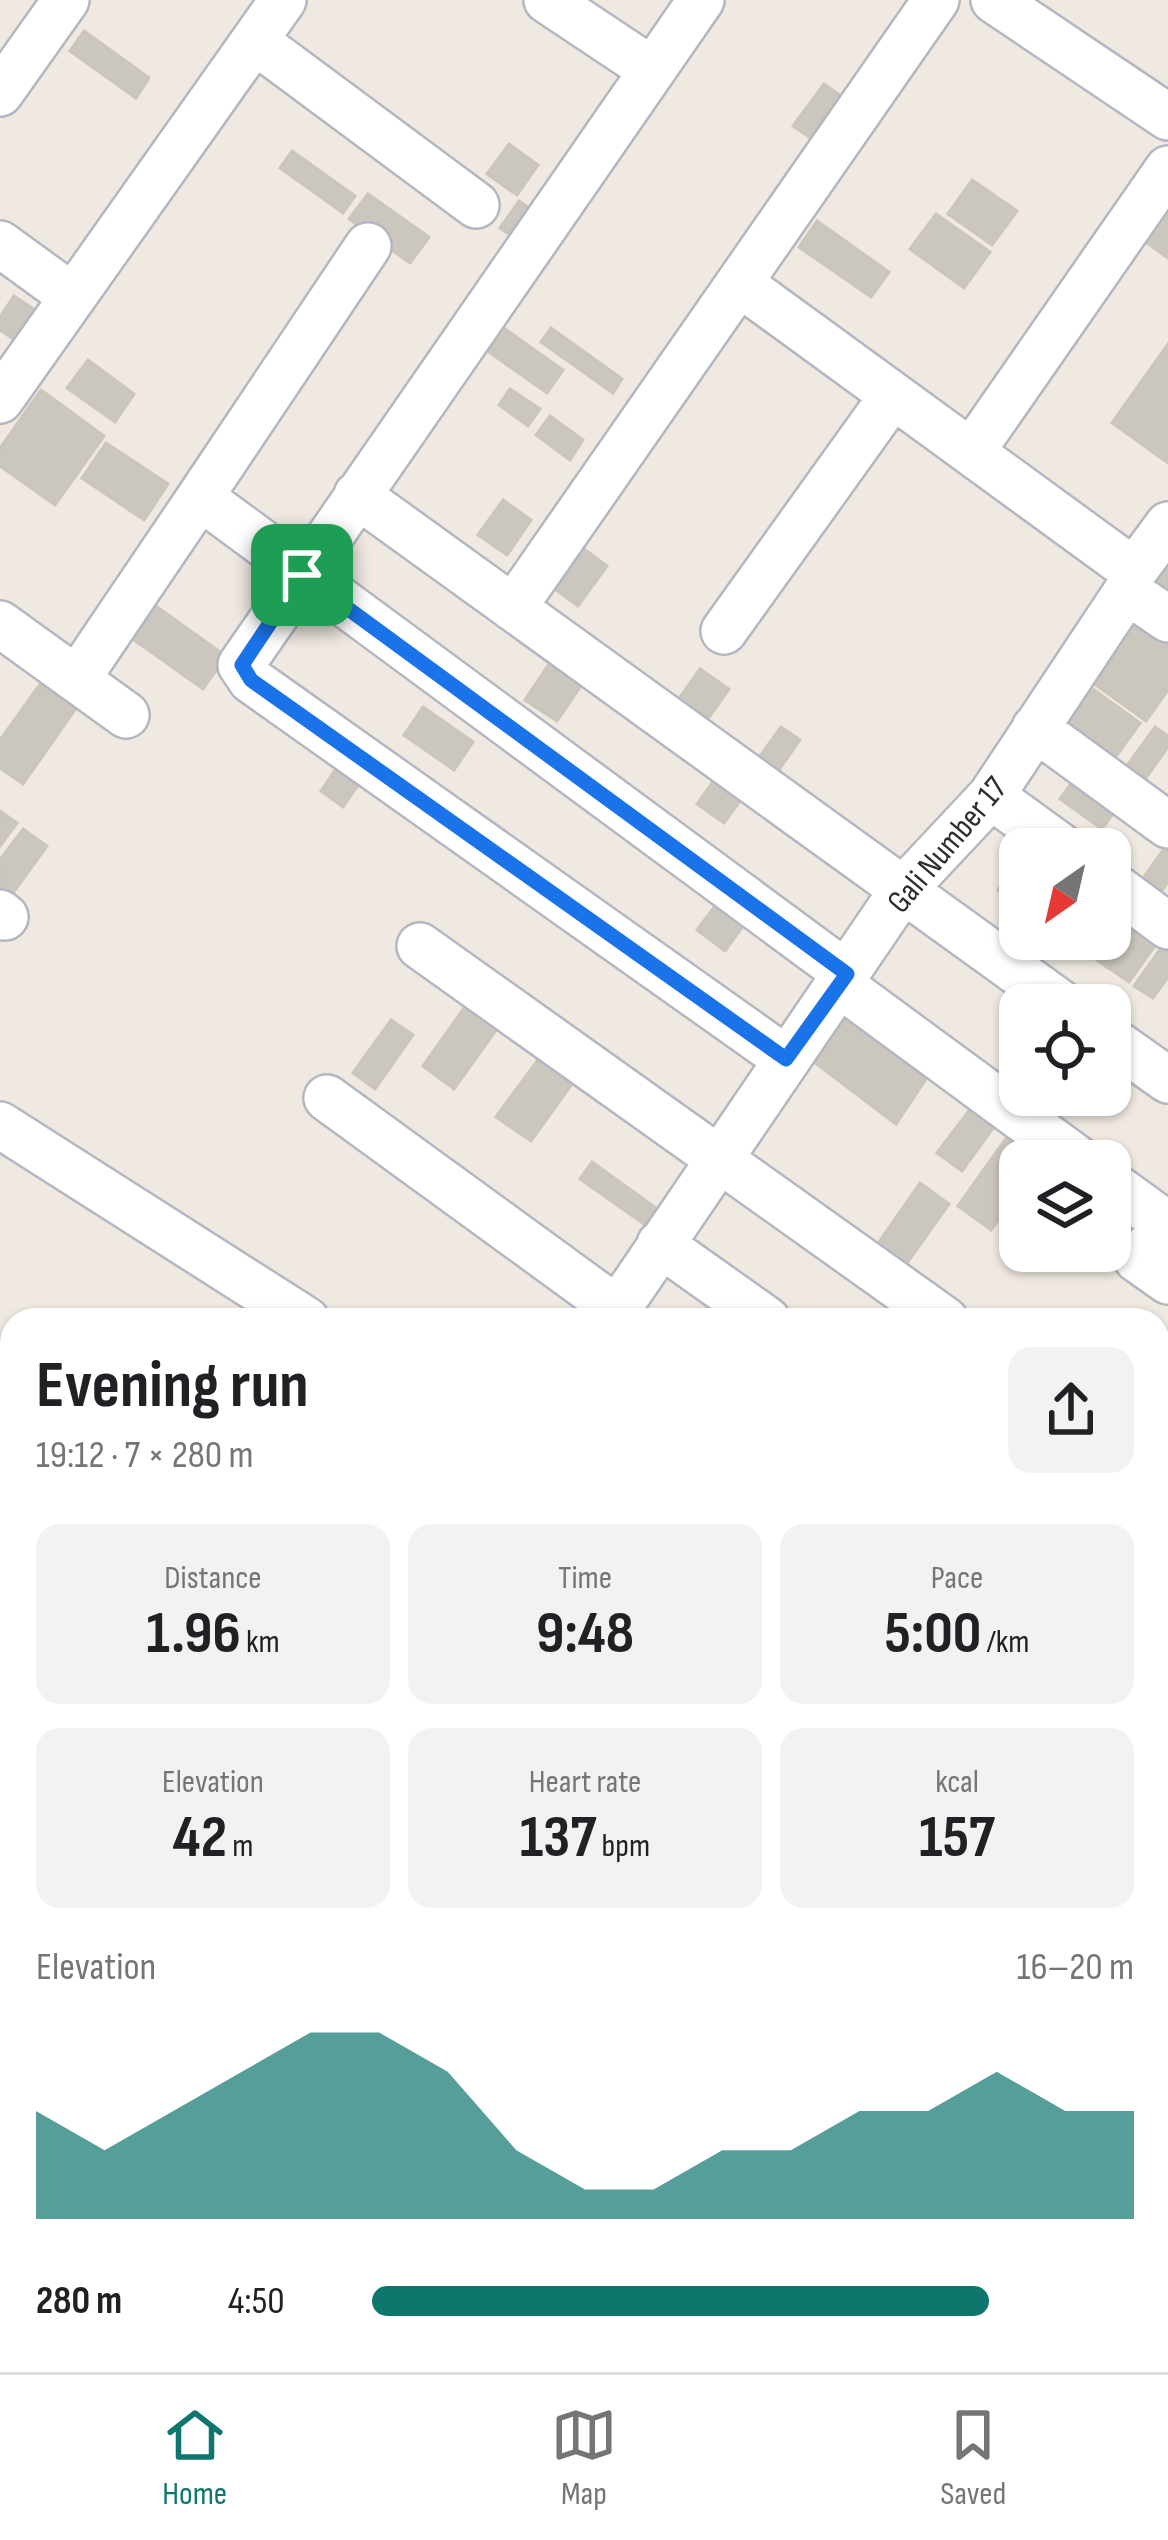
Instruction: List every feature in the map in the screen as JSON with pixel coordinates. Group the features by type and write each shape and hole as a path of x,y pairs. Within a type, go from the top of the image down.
{"street":[{"path":"0,93 66,0"},
{"path":"4,387 284,0"},
{"path":"547,0 652,70"},
{"path":"701,0 242,665 251,680 786,1059"},
{"path":"513,608 936,0"},
{"path":"994,0 1168,117"},
{"path":"255,41 476,205"},
{"path":"972,451 1168,169"},
{"path":"0,244 73,297"},
{"path":"77,680 368,246"},
{"path":"739,283 972,451 1131,581 1168,620"},
{"path":"724,631 893,394"},
{"path":"358,495 1033,984"},
{"path":"200,497 1054,1140"},
{"name":"Gali Number 17","path":"619,1308 902,891 992,796 1168,525"},
{"path":"0,624 126,715"},
{"path":"1035,728 1168,825"},
{"path":"992,796 1035,828"},
{"path":"1131,899 1168,926"},
{"path":"420,946 928,1308"},
{"path":"1131,1054 1168,1080"},
{"path":"327,1098 605,1308"},
{"path":"0,1125 287,1308"},
{"path":"1131,1198 1168,1225 1137,1259 1168,1281"},
{"path":"660,1244 750,1308"}],"building":[{"path":"84,31 149,78 136,98 70,51"},
{"path":"824,84 855,106 825,148 793,126"},
{"path":"509,144 538,165 517,195 487,174"},
{"path":"292,151 355,196 343,213 280,168"},
{"path":"972,180 1017,211 992,245 948,214"},
{"path":"368,194 429,237 410,263 349,219"},
{"path":"519,201 539,215 520,242 500,228"},
{"path":"1168,202 1168,258 1140,238"},
{"path":"936,214 990,252 964,288 910,249"},
{"path":"817,221 889,272 871,297 799,247"},
{"path":"14,296 48,319 28,349 0,330 0,317"},
{"path":"495,322 563,370 547,393 479,345"},
{"path":"551,328 622,379 613,393 541,342"},
{"path":"1168,344 1168,463 1112,423"},
{"path":"88,360 134,394 115,422 67,388"},
{"path":"510,389 540,409 528,426 499,405"},
{"path":"41,390 104,436 55,505 0,466 0,448"},
{"path":"550,416 583,440 570,460 536,435"},
{"path":"106,443 168,484 144,520 82,478"},
{"path":"503,500 531,520 507,555 478,535"},
{"path":"1168,537 1168,606 1135,582"},
{"path":"577,544 607,566 578,606 548,584"},
{"path":"143,597 226,656 203,689 120,630"},
{"path":"1136,615 1168,637 1168,690 1146,721 1089,680"},
{"path":"555,655 587,677 557,721 525,700"},
{"path":"700,669 729,689 700,730 671,710"},
{"path":"48,673 83,698 23,784 0,768 0,740"},
{"path":"1079,679 1140,723 1107,769 1046,725"},
{"path":"423,707 473,742 454,770 404,735"},
{"path":"781,727 800,740 771,781 752,767"},
{"path":"1155,727 1168,736 1168,747 1138,789 1119,777"},
{"path":"347,753 369,769 343,807 321,791"},
{"path":"721,771 748,790 724,823 697,804"},
{"path":"1075,778 1117,808 1101,828 1060,799"},
{"path":"0,811 17,823 0,846"},
{"path":"23,829 47,846 2,908 0,860"},
{"path":"1168,843 1168,882 1152,904 1134,891"},
{"path":"718,902 746,922 725,951 697,930"},
{"path":"1131,910 1143,919 1131,936"},
{"path":"1146,920 1164,933 1129,982 1110,969 1117,960 1131,960 1131,940"},
{"path":"1168,938 1168,977 1153,998 1134,986"},
{"path":"855,999 938,1061 896,1124 814,1062"},
{"path":"467,1004 499,1026 454,1089 423,1066"},
{"path":"391,1020 413,1035 375,1089 353,1073"},
{"path":"540,1057 574,1081 531,1141 496,1117"},
{"path":"978,1099 999,1110 1002,1116 962,1171 937,1153"},
{"path":"1014,1127 1032,1140 1005,1140"},
{"path":"999,1148 999,1219 991,1230 958,1206"},
{"path":"592,1162 656,1208 644,1224 580,1179"},
{"path":"920,1183 949,1204 905,1266 877,1245"}],"route":[{"path":"302,575 847,974 786,1059 251,680 242,665 302,575"}]}
